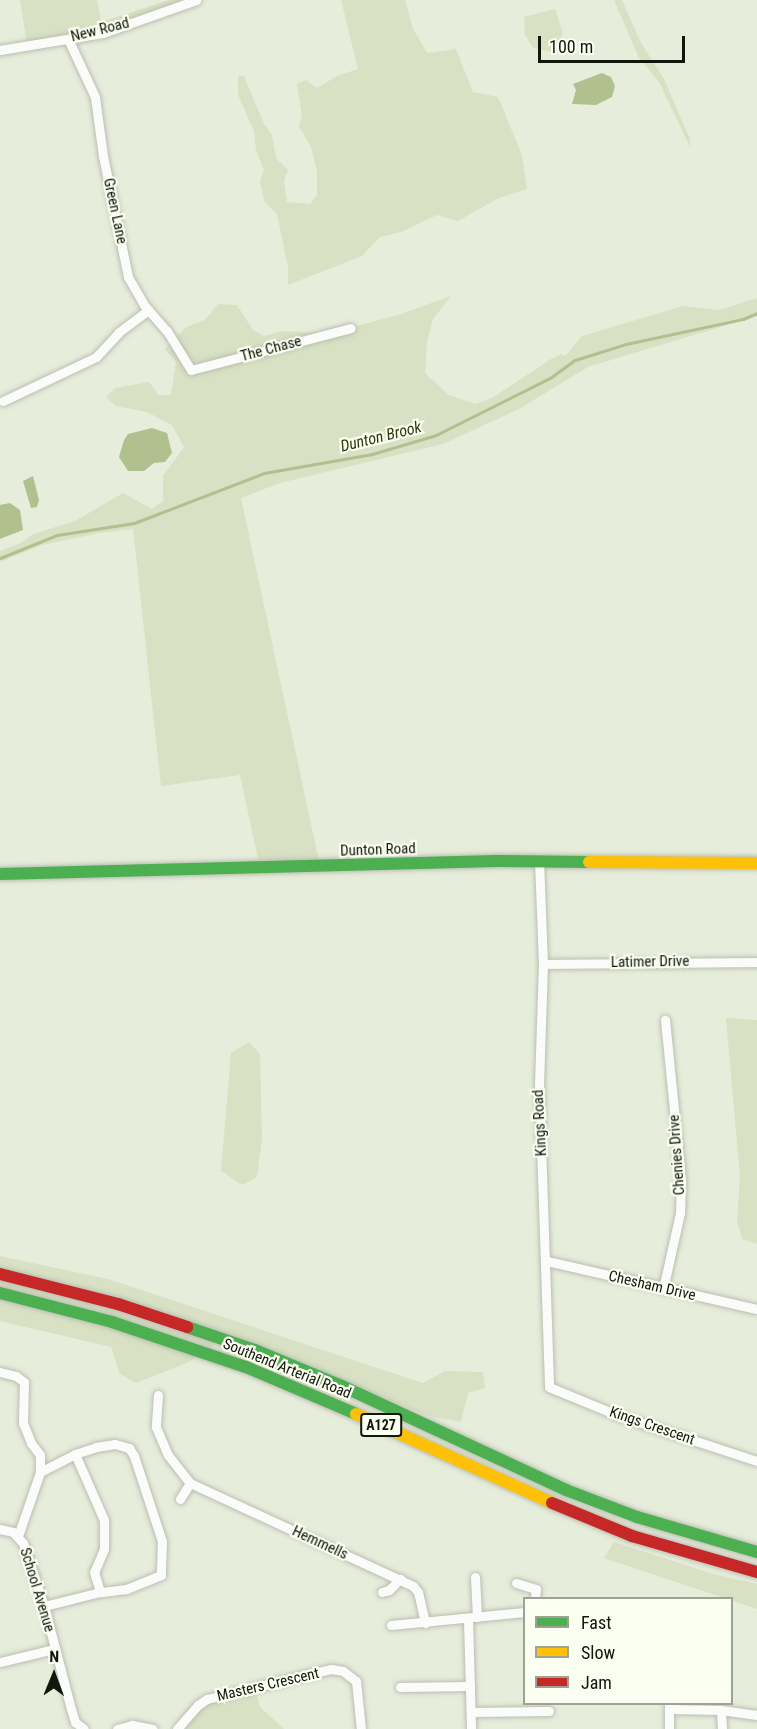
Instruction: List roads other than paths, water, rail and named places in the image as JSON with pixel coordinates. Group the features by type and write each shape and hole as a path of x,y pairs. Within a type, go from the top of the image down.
{"main road":[{"name":"Dunton Road","path":"0,874 538,860 757,863"},
{"name":"Southend Arterial Road","path":"0,1274 118,1304 245,1346 342,1386 566,1490 637,1517 757,1552"},
{"name":"Southend Arterial Road","path":"0,1293 112,1322 246,1367 333,1403 488,1476 579,1515 632,1536 757,1572"}],"street":[{"name":"New Road","path":"0,50 41,41 103,33 196,0"},
{"name":"Green Lane","path":"68,39 94,97 103,156 128,277 148,310 167,331 192,370"},
{"path":"3,401 96,357 119,332 148,310"},
{"name":"The Chase","path":"192,370 351,328"},
{"name":"Kings Road","path":"538,860 543,964 538,1083 547,1261 549,1387"},
{"name":"Latimer Drive","path":"543,964 757,962"},
{"name":"Chenies Drive","path":"663,1289 680,1213 681,1180 666,1020"},
{"name":"Chesham Drive","path":"547,1261 757,1309"},
{"path":"0,1372 16,1376 24,1382 23,1423 31,1443 40,1455 40,1472 18,1536"},
{"name":"Kings Crescent","path":"549,1387 618,1415 757,1461"},
{"name":"Hemmells","path":"158,1395 156,1427 168,1455 190,1483 413,1586 418,1592 425,1623"},
{"path":"40,1472 75,1454 115,1444 129,1448 134,1456 162,1541 161,1575 126,1589 100,1592 44,1606"},
{"path":"75,1454 104,1520 104,1550 94,1572 100,1592"},
{"path":"180,1499 190,1483"},
{"name":"School Avenue","path":"0,1529 18,1536 23,1544 44,1606 75,1722 84,1729"},
{"path":"471,1729 470,1686 475,1577"},
{"path":"382,1592 389,1590 400,1579"},
{"path":"516,1583 536,1589 535,1597"},
{"path":"391,1625 523,1612"},
{"path":"0,1662 54,1649"},
{"name":"Masters Crescent","path":"177,1729 198,1705 207,1699 331,1669 343,1671 356,1681 361,1729"},
{"path":"400,1687 470,1686"},
{"path":"669,1729 669,1706 757,1715"},
{"path":"721,1710 722,1729"},
{"path":"471,1712 549,1711"},
{"path":"117,1729 132,1725 153,1729"}],"waterway":[{"name":"Dunton Brook","path":"0,558 57,535 134,523 264,473 372,454 436,435 550,378 575,360 626,344 743,319 757,313"}]}
